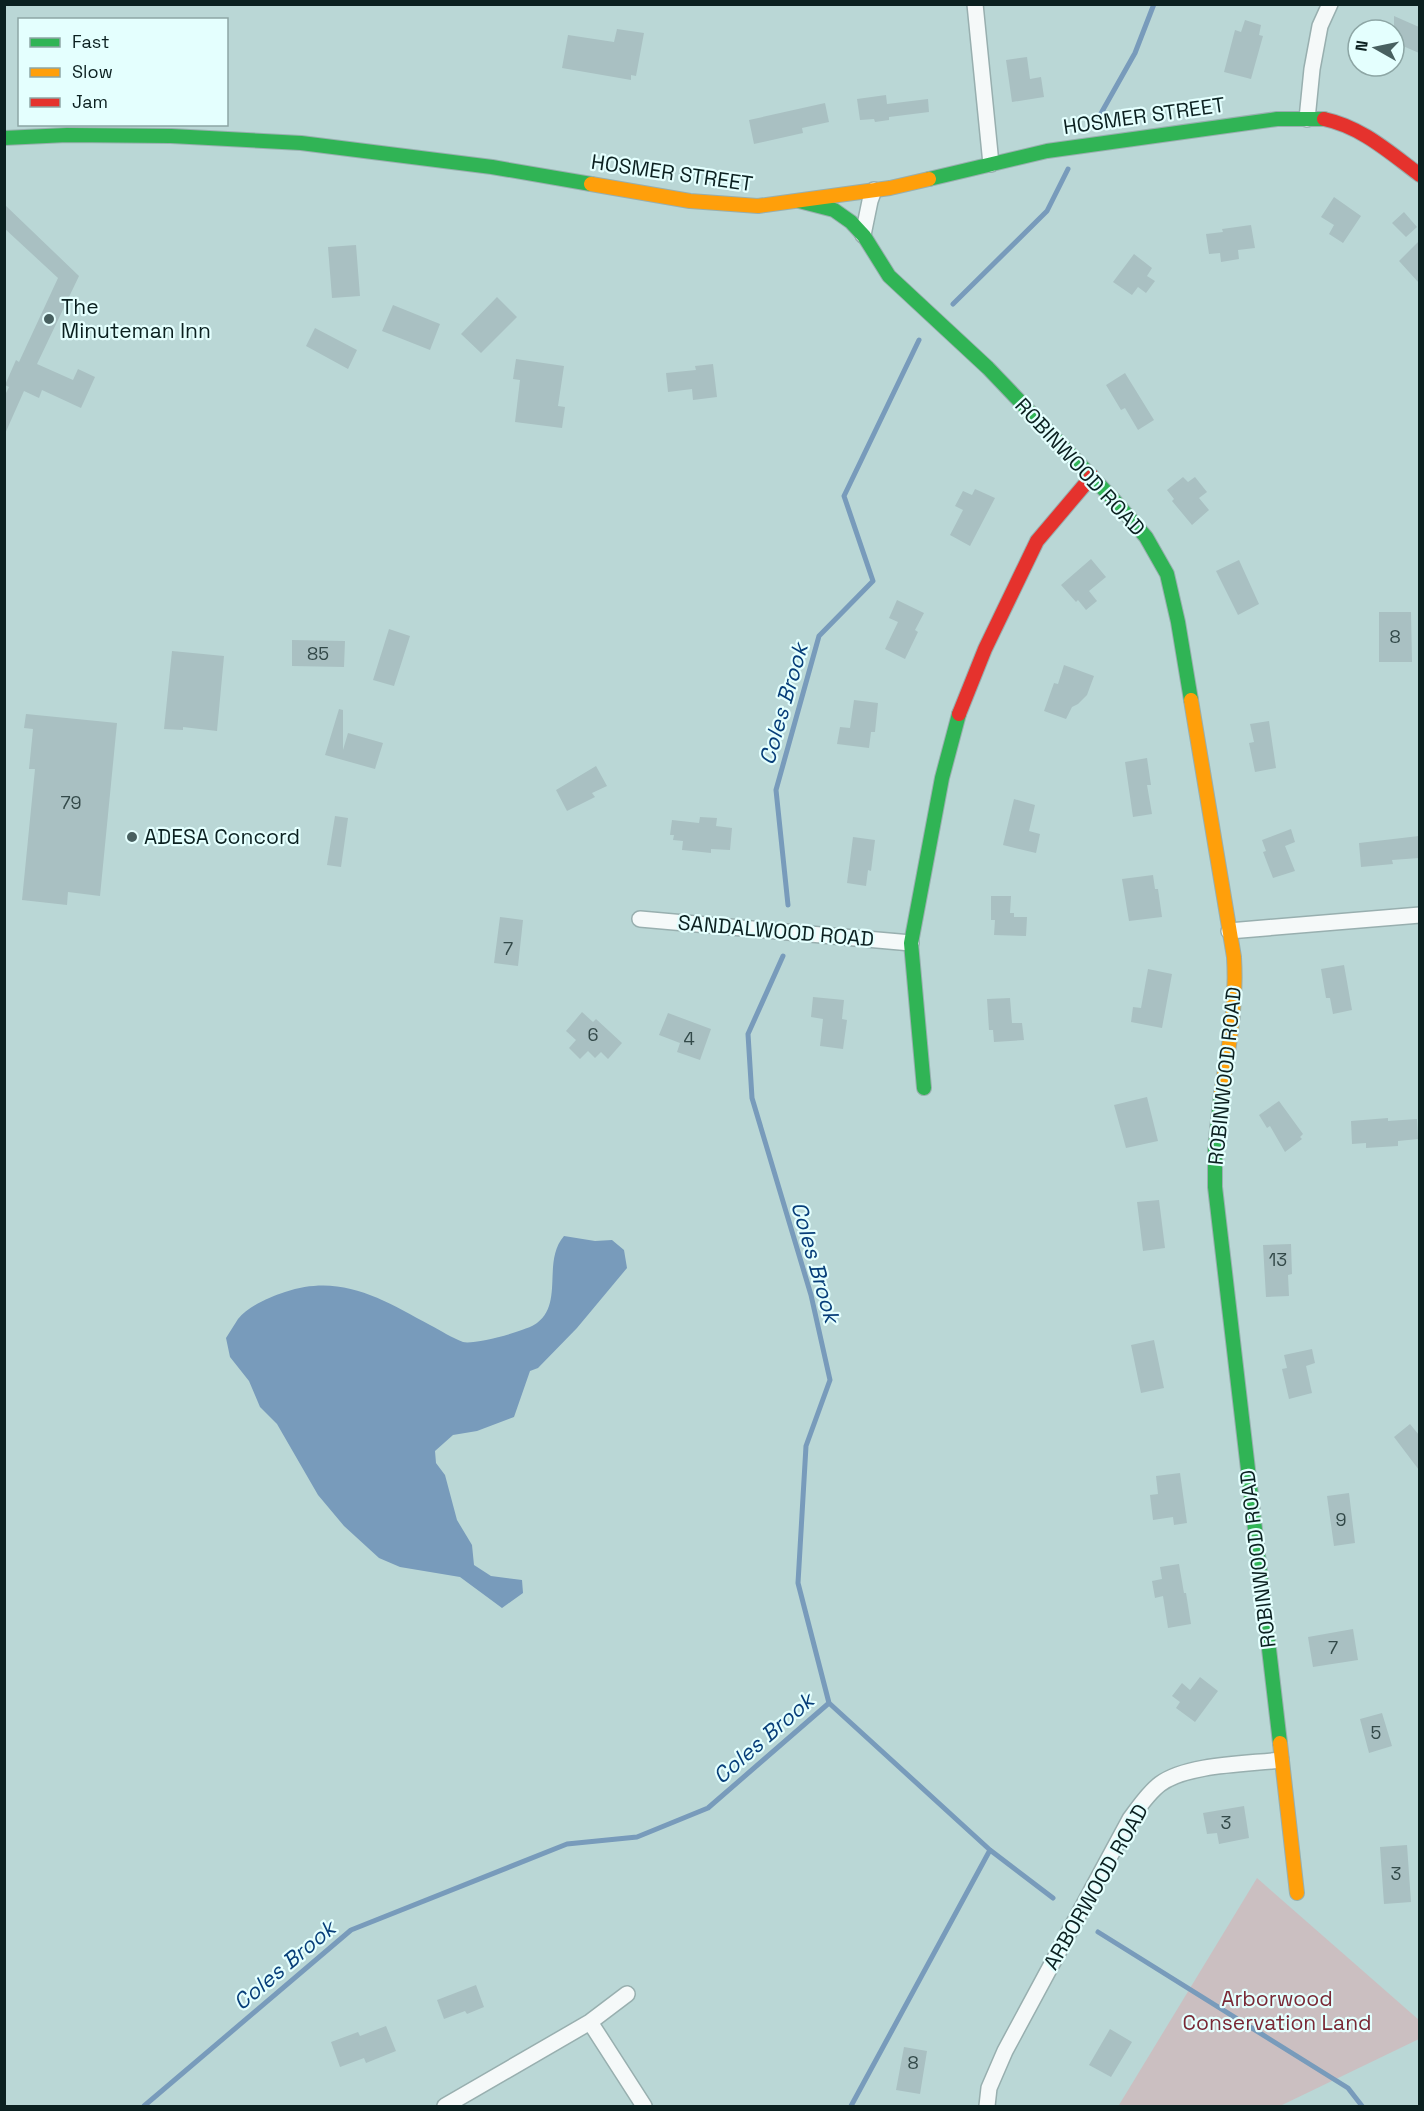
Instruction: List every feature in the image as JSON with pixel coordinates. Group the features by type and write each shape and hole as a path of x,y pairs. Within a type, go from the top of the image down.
{"street":[{"path":"975,4 991,164"},
{"path":"1307,118 1312,69 1320,26 1330,4"},
{"name":"HOSMER STREET","path":"4,138 68,135 216,137 257,140 492,167 690,201 758,206 874,190 1047,151 1277,119 1307,118 1339,123 1359,130 1419,175"},
{"path":"863,235 874,190"},
{"name":"ROBINWOOD ROAD","path":"799,201 823,206 844,215 863,235 877,260 890,276 988,368 1092,476 1146,537 1167,574 1178,622 1229,931 1236,989 1232,1031 1218,1109 1215,1187 1297,1893"},
{"path":"924,1089 911,943 942,778 962,702 1037,541 1092,476"},
{"path":"1229,931 1419,915"},
{"name":"SANDALWOOD ROAD","path":"640,919 911,943"},
{"name":"ARBORWOOD ROAD","path":"987,2106 989,2088 1005,2050 1130,1819 1140,1806 1160,1784 1186,1772 1281,1760"},
{"path":"445,2106 590,2022 627,1994"},
{"path":"590,2022 644,2106"}],"green space":[{"name":"Arborwood Conservation Land","path":"1257,1878 1419,2020 1419,2039 1280,2106 1119,2105"}],"water":[{"path":"564,1236 595,1241 612,1240 624,1250 627,1268 577,1328 538,1368 530,1371 514,1417 477,1431 453,1435 435,1451 436,1463 445,1475 457,1520 472,1545 474,1565 491,1576 522,1580 523,1593 502,1608 460,1577 400,1567 379,1558 344,1526 318,1495 277,1424 260,1407 249,1381 230,1357 226,1338 242,1314 260,1302 285,1292 325,1285 343,1287 378,1298 463,1342 512,1333 537,1323 545,1315 552,1293 554,1257"}],"building":[{"path":"1245,20 1261,25 1259,35 1263,36 1251,79 1224,72 1235,30 1241,32"},
{"path":"1406,21 1419,27 1419,53 1406,47"},
{"path":"617,29 644,33 636,76 631,75 631,80 562,68 568,35 614,42"},
{"path":"1027,57 1030,79 1041,77 1044,97 1012,102 1006,60"},
{"path":"886,95 887,104 928,99 929,112 889,117 889,120 875,122 874,119 860,120 857,99"},
{"path":"825,103 829,122 802,128 803,133 754,144 749,120"},
{"path":"1334,197 1361,216 1343,243 1329,234 1334,225 1321,217"},
{"name":"The Minuteman Inn","path":"4,204 79,276 37,364 73,380 78,369 95,377 81,408 42,390 39,398 24,391 4,436 4,397 9,387 5,385 16,360 19,362 58,278 4,228"},
{"path":"1404,212 1417,227 1406,237 1392,223"},
{"path":"1251,225 1255,248 1238,250 1239,259 1221,262 1220,253 1209,254 1206,234"},
{"path":"1419,241 1419,283 1399,261"},
{"path":"356,245 360,296 332,298 328,247"},
{"path":"1134,254 1152,268 1147,276 1155,281 1146,293 1138,287 1132,295 1113,282"},
{"path":"497,297 517,317 481,353 461,334"},
{"path":"393,305 440,324 430,350 382,331"},
{"path":"315,328 357,350 348,369 306,346"},
{"path":"516,359 564,366 558,406 565,407 562,428 515,422 520,380 513,379"},
{"path":"713,364 717,397 693,400 692,389 668,392 666,373 696,370 695,366"},
{"path":"1125,373 1154,420 1138,430 1125,408 1121,410 1106,385"},
{"path":"1183,477 1188,482 1195,477 1207,492 1199,498 1209,510 1192,525 1172,501 1174,499 1167,490"},
{"path":"975,489 995,498 970,546 950,535 963,510 955,506 963,491 972,495"},
{"path":"1091,559 1106,577 1089,591 1097,601 1086,610 1061,585"},
{"path":"1239,560 1259,604 1238,615 1216,571"},
{"path":"897,600 924,613 915,630 918,632 905,659 885,649 898,622 889,618"},
{"path":"1379,612 1411,612 1412,662 1379,662"},
{"path":"389,629 410,636 394,686 373,680"},
{"path":"292,640 345,641 344,667 292,666"},
{"path":"172,651 224,656 217,731 183,727 183,730 164,729"},
{"path":"1064,665 1094,676 1087,695 1072,707 1066,719 1044,711 1054,683 1058,684"},
{"path":"854,700 878,703 875,732 871,732 869,748 837,744 840,727 850,728"},
{"path":"339,709 343,710 343,750 348,733 383,743 375,769 325,755"},
{"path":"26,714 117,723 100,896 68,892 67,905 22,900 35,769 29,769 33,729 24,728"},
{"path":"1269,721 1276,768 1255,772 1249,743 1254,742 1250,724"},
{"path":"1147,758 1151,785 1147,785 1152,814 1133,817 1125,762"},
{"path":"596,766 607,786 592,793 595,797 567,811 556,790"},
{"path":"1014,799 1035,805 1029,831 1040,834 1036,853 1003,845"},
{"path":"335,816 348,818 341,867 327,865"},
{"path":"700,817 717,818 716,826 732,828 730,850 711,849 711,853 682,850 683,841 673,840 674,835 670,835 672,820 699,823"},
{"path":"1291,829 1295,842 1285,846 1295,871 1273,878 1263,852 1266,851 1262,840"},
{"path":"1419,836 1419,858 1392,860 1393,864 1361,867 1359,843"},
{"path":"853,837 875,840 871,871 868,870 866,886 847,883"},
{"path":"1153,875 1155,889 1158,889 1162,917 1129,921 1122,879"},
{"path":"991,896 1011,896 1010,913 1014,913 1014,917 1027,917 1026,936 994,935 995,920 991,920"},
{"path":"500,917 523,920 518,966 494,963"},
{"path":"1344,965 1352,1010 1333,1014 1330,998 1326,998 1321,969"},
{"path":"1148,969 1172,974 1162,1028 1131,1022 1133,1007 1141,1008"},
{"path":"813,997 844,1000 842,1019 847,1020 843,1049 820,1046 823,1019 811,1017"},
{"path":"1010,998 1012,1023 1022,1023 1024,1040 994,1042 993,1030 989,1030 987,999"},
{"path":"582,1012 593,1022 596,1019 622,1043 608,1059 601,1052 595,1058 588,1051 580,1059 569,1048 576,1040 566,1031"},
{"path":"668,1013 711,1029 700,1060 677,1052 680,1043 659,1035"},
{"path":"1147,1097 1158,1141 1126,1148 1114,1105"},
{"path":"1279,1101 1303,1134 1300,1137 1302,1139 1285,1152 1270,1126 1267,1128 1259,1115"},
{"path":"1388,1118 1388,1121 1417,1119 1418,1139 1398,1141 1398,1146 1366,1148 1366,1143 1352,1144 1351,1121"},
{"path":"1159,1200 1165,1248 1143,1251 1137,1202"},
{"path":"1291,1244 1292,1274 1288,1275 1289,1296 1266,1297 1263,1245"},
{"path":"1154,1340 1164,1388 1141,1393 1131,1345"},
{"path":"1312,1349 1315,1363 1306,1366 1312,1393 1289,1399 1282,1369 1287,1368 1284,1355"},
{"path":"1410,1424 1419,1435 1419,1470 1394,1437"},
{"path":"1180,1473 1187,1523 1174,1525 1173,1517 1153,1520 1150,1495 1158,1494 1156,1476"},
{"path":"1349,1493 1355,1543 1334,1546 1327,1496"},
{"path":"1179,1564 1191,1624 1168,1628 1163,1596 1155,1598 1152,1581 1162,1579 1160,1567"},
{"path":"1353,1629 1358,1660 1313,1667 1308,1637"},
{"path":"1200,1677 1218,1691 1195,1722 1176,1708 1180,1702 1172,1696 1182,1683 1190,1690"},
{"path":"1382,1713 1392,1746 1369,1753 1360,1719"},
{"path":"1244,1806 1249,1838 1219,1844 1217,1833 1207,1834 1203,1813"},
{"path":"1407,1845 1411,1902 1384,1904 1380,1847"},
{"path":"476,1985 484,2007 467,2014 465,2011 444,2019 437,2000"},
{"path":"386,2026 396,2051 366,2063 364,2058 340,2067 331,2042 358,2032 360,2036"},
{"path":"1110,2029 1132,2042 1111,2077 1089,2065"},
{"path":"904,2047 927,2051 920,2094 896,2090"}],"waterway":[{"name":"Coles Brook","path":"1095,124 1135,53 1154,4"},
{"name":"Coles Brook","path":"953,304 1047,211 1068,169"},
{"name":"Coles Brook","path":"788,905 776,790 819,636 873,581 844,496 919,340"},
{"name":"Coles Brook","path":"144,2106 351,1930 567,1844 637,1837 708,1808 829,1703 798,1583 806,1446 830,1380 811,1295 752,1098 748,1034 783,956"},
{"path":"829,1703 990,1850 1053,1898"},
{"path":"851,2106 990,1850"},
{"path":"1098,1932 1348,2088 1362,2106"}],"traffic: fast":[{"path":"929,179 1047,151 1277,119 1324,119"},
{"path":"4,138 67,135 171,136 301,143 492,167 591,184"},
{"path":"799,201 834,210 851,222 864,236 889,276 988,368 1113,499 1146,537 1167,574 1178,622 1191,700"},
{"path":"924,1088 911,943 942,778 959,714"},
{"path":"1221,1093 1215,1148 1215,1187 1280,1743"}],"traffic: slow":[{"path":"591,184 690,201 758,206 890,188 929,179"},
{"path":"1191,700 1234,957 1233,1009 1221,1093"},
{"path":"1280,1743 1297,1893"}],"traffic: jam":[{"path":"1324,119 1363,134 1420,175"},
{"path":"959,714 985,649 1037,541 1092,476"}],"place":[{"name":"The Minuteman Inn","path":"49,319"},
{"name":"ADESA Concord","path":"132,837"}]}
